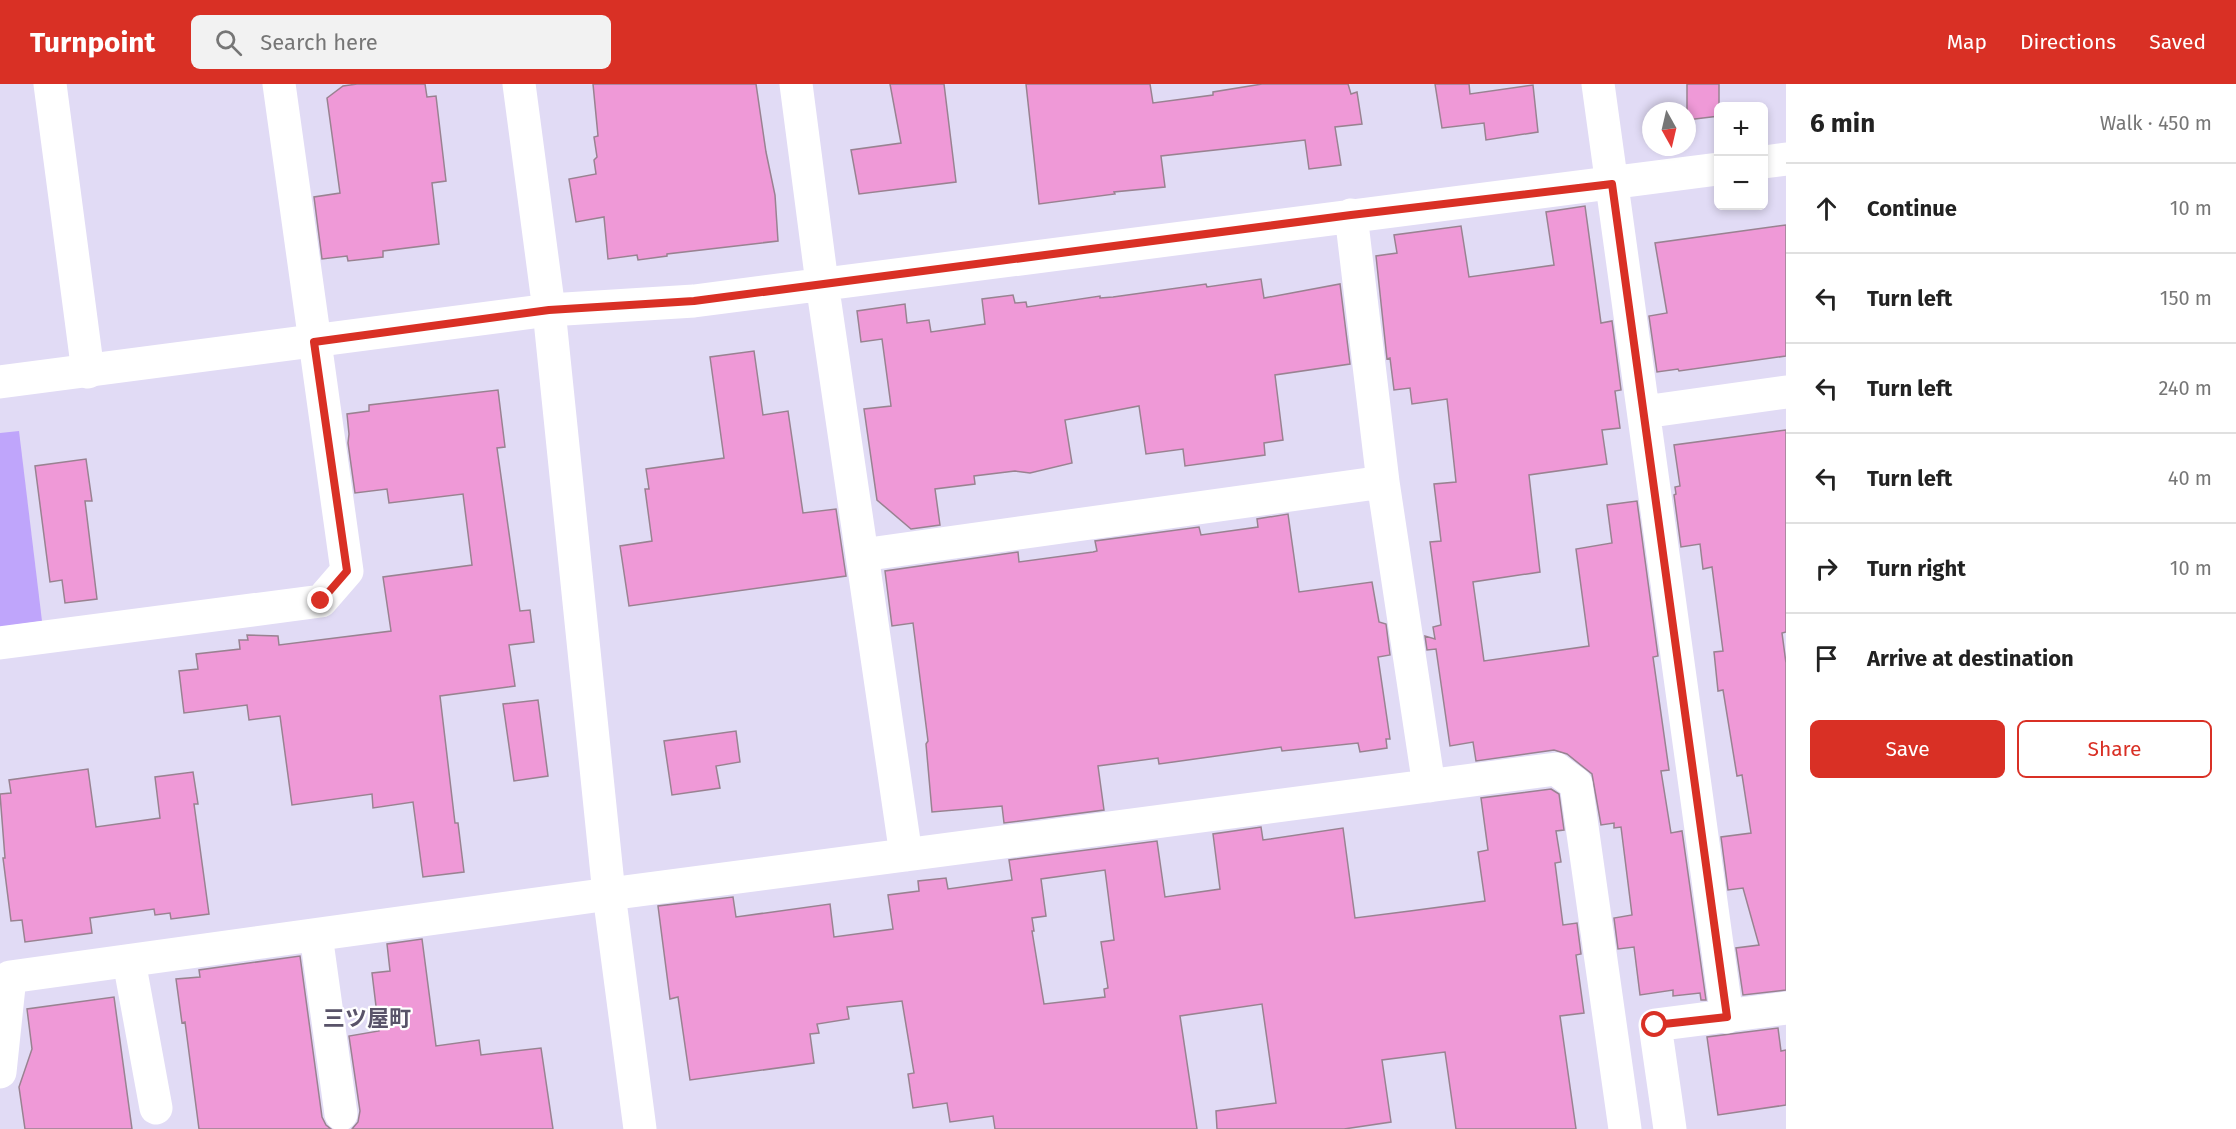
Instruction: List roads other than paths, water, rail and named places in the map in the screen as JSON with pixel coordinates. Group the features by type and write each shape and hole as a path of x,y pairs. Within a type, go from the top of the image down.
{"street":[{"path":"50,84 88,372"},
{"path":"0,643 321,601 347,571 279,84"},
{"path":"519,84 549,310 609,894 640,1129"},
{"path":"796,84 822,283 906,855"},
{"path":"1598,84 1727,1017"},
{"path":"1768,161 1786,159"},
{"path":"0,382 549,310 694,301 1714,170"},
{"path":"1351,215 1383,482 1429,786"},
{"path":"1644,412 1786,392"},
{"path":"862,555 1383,482"},
{"path":"0,1072 10,977 609,894 1556,769 1576,784 1625,1129"},
{"path":"316,935 341,1114"},
{"path":"129,961 156,1108"},
{"path":"1670,1129 1655,1025 1786,1008"}],"district":[{"name":"三ツ屋町","path":"367,1018"}]}
